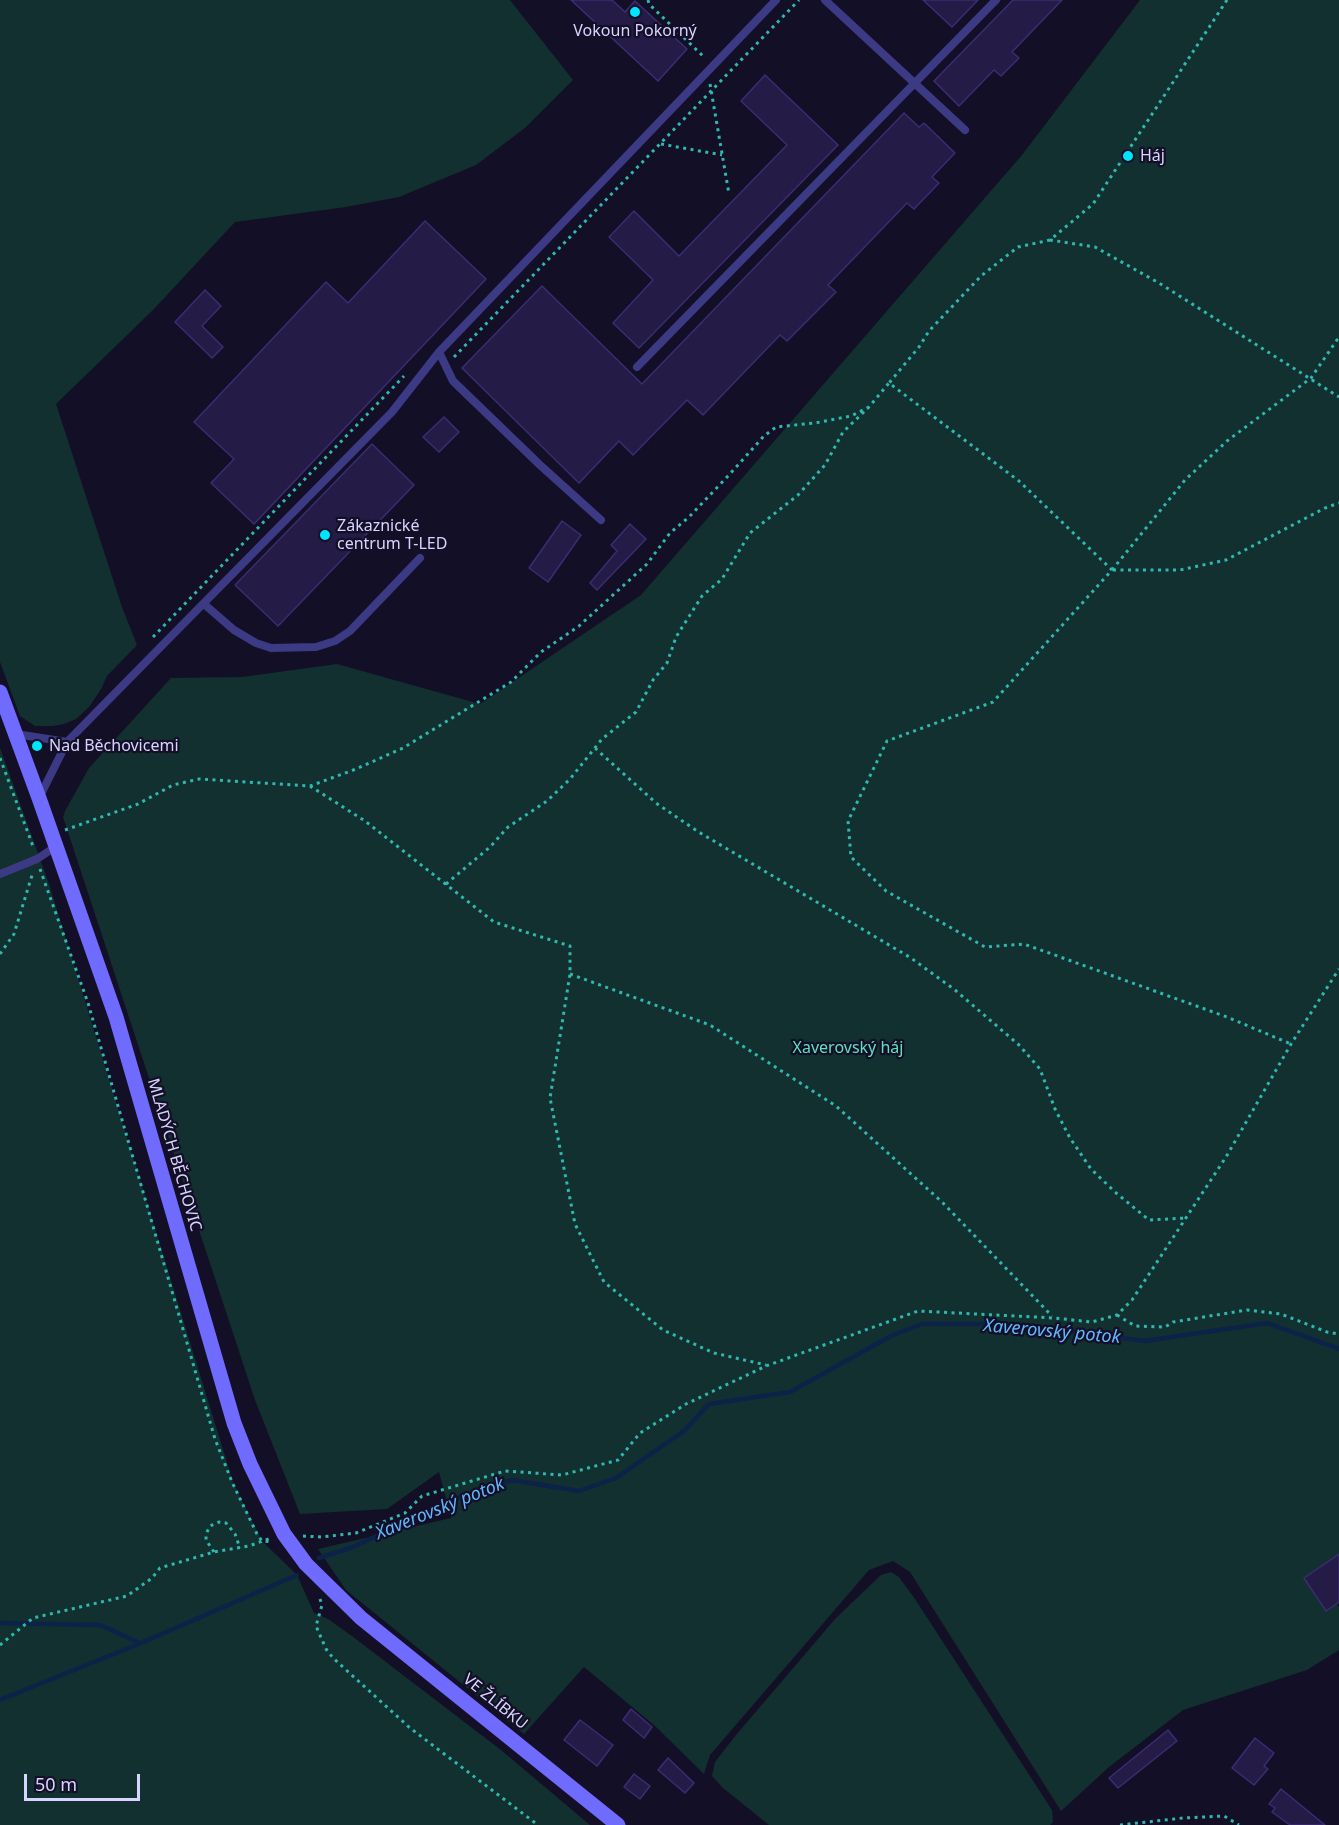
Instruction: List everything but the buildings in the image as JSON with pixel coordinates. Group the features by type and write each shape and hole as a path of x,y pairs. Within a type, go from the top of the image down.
{"street":[{"name":"MLADÝCH BĚCHOVIC","path":"0,692 116,1017 234,1423 250,1464 284,1534 306,1564 349,1607"},
{"name":"VE ŽLÍBKU","path":"349,1607 618,1825"}],"lane":[{"path":"39,798 67,742 392,412 438,352 776,0"},
{"path":"825,0 965,130"},
{"path":"637,368 996,0"},
{"path":"438,352 453,381 601,520"},
{"path":"204,603 234,630 256,643 271,648 316,647 335,641 350,631 420,558"},
{"path":"16,734 67,742"},
{"path":"0,874 37,859 55,847"}],"path":[{"path":"648,0 649,4 699,53"},
{"path":"445,367 799,0"},
{"path":"1050,240 1093,204 1227,0"},
{"path":"708,71 729,194"},
{"path":"661,144 722,155"},
{"path":"446,885 490,847 508,827 547,801 570,779 602,739 636,712 653,680 667,663 676,637 702,596 722,579 750,533 798,495 825,465 843,432 890,383 929,331 981,276 1018,247 1050,240 1095,247 1159,283 1339,396"},
{"path":"1291,1044 1227,1017 1024,944 985,947 886,891 851,857 848,821 886,741 993,702 1112,570 1185,480 1227,441 1311,378 1339,337"},
{"path":"150,639 410,370"},
{"path":"890,383 1019,481 1112,570 1180,570 1226,560 1325,508 1339,503"},
{"path":"55,847 63,831 138,804 173,785 199,779 310,786 403,748 511,682 541,652 579,626 647,564 670,533 689,517 764,436 776,427 851,416 869,407"},
{"path":"596,748 656,803 697,831 912,958 955,990 1019,1045 1040,1069 1055,1109 1070,1138 1091,1168 1115,1192 1149,1220 1186,1218"},
{"path":"0,758 33,841 37,859 88,1003 215,1439 232,1482 262,1541"},
{"path":"310,786 364,821 494,922 570,946 570,974 550,1098 575,1224 604,1282 663,1330 714,1353 766,1365"},
{"path":"0,954 14,934 37,859"},
{"path":"301,1536 322,1537 356,1533 405,1513 422,1496 505,1471 562,1475 618,1460 640,1433 694,1400 766,1365 918,1311 1054,1318 1092,1323 1117,1315 1132,1300 1226,1156 1291,1044 1339,969"},
{"path":"570,974 710,1025 836,1106 943,1203 1054,1318"},
{"path":"1117,1315 1135,1326 1165,1327 1173,1322 1247,1310 1281,1314 1327,1332 1339,1334"},
{"path":"214,1552 206,1540 206,1534 210,1526 219,1522 226,1523 235,1534 240,1548"},
{"path":"0,1645 33,1618 127,1596 152,1578 160,1568 262,1541 277,1542"},
{"path":"319,1596 322,1605 316,1626 326,1649 333,1658 410,1728 538,1825"},
{"path":"1120,1825 1224,1816 1239,1825"}],"green space":[{"path":"0,0 510,0 573,80 525,128 476,165 399,197 346,207 235,222 153,310 56,404 122,607 137,645 107,676 89,707 76,719 53,726 35,726 20,716 0,662"},
{"name":"Xaverovský háj","path":"1140,0 1339,0 1339,1557 1337,1555 1304,1578 1325,1611 1337,1604 1339,1607 1339,1650 1307,1670 1183,1710 1109,1767 1061,1811 910,1572 893,1561 869,1570 710,1755 704,1774 655,1726 584,1667 524,1734 346,1590 318,1549 451,1518 439,1472 387,1509 300,1514 255,1400 63,817 65,811 89,768 171,678 242,677 337,664 480,704 641,595 1022,155"},
{"path":"0,748 49,884 233,1482 262,1541 297,1575 314,1613 328,1619 352,1636 501,1750 590,1825 0,1825"},
{"path":"891,1572 899,1577 915,1599 1052,1810 1053,1822 1050,1825 769,1825 723,1788 712,1776 715,1762 736,1735 835,1619 881,1575"}],"waterway":[{"name":"Xaverovský potok","path":"319,1558 353,1547 462,1496 512,1480 579,1491 616,1478 684,1431 709,1404 790,1392 893,1335 922,1324 1013,1324 1145,1341 1267,1323 1339,1349"},
{"name":"Xaverovský potok","path":"0,1700 141,1643 297,1575"},
{"path":"0,1623 100,1625 140,1643"}],"place":[{"name":"Vokoun Pokorný","path":"635,12"},
{"name":"Háj","path":"1128,156"},
{"name":"Zákaznické centrum T-LED","path":"325,535"},
{"name":"Nad Běchovicemi","path":"37,746"}]}
